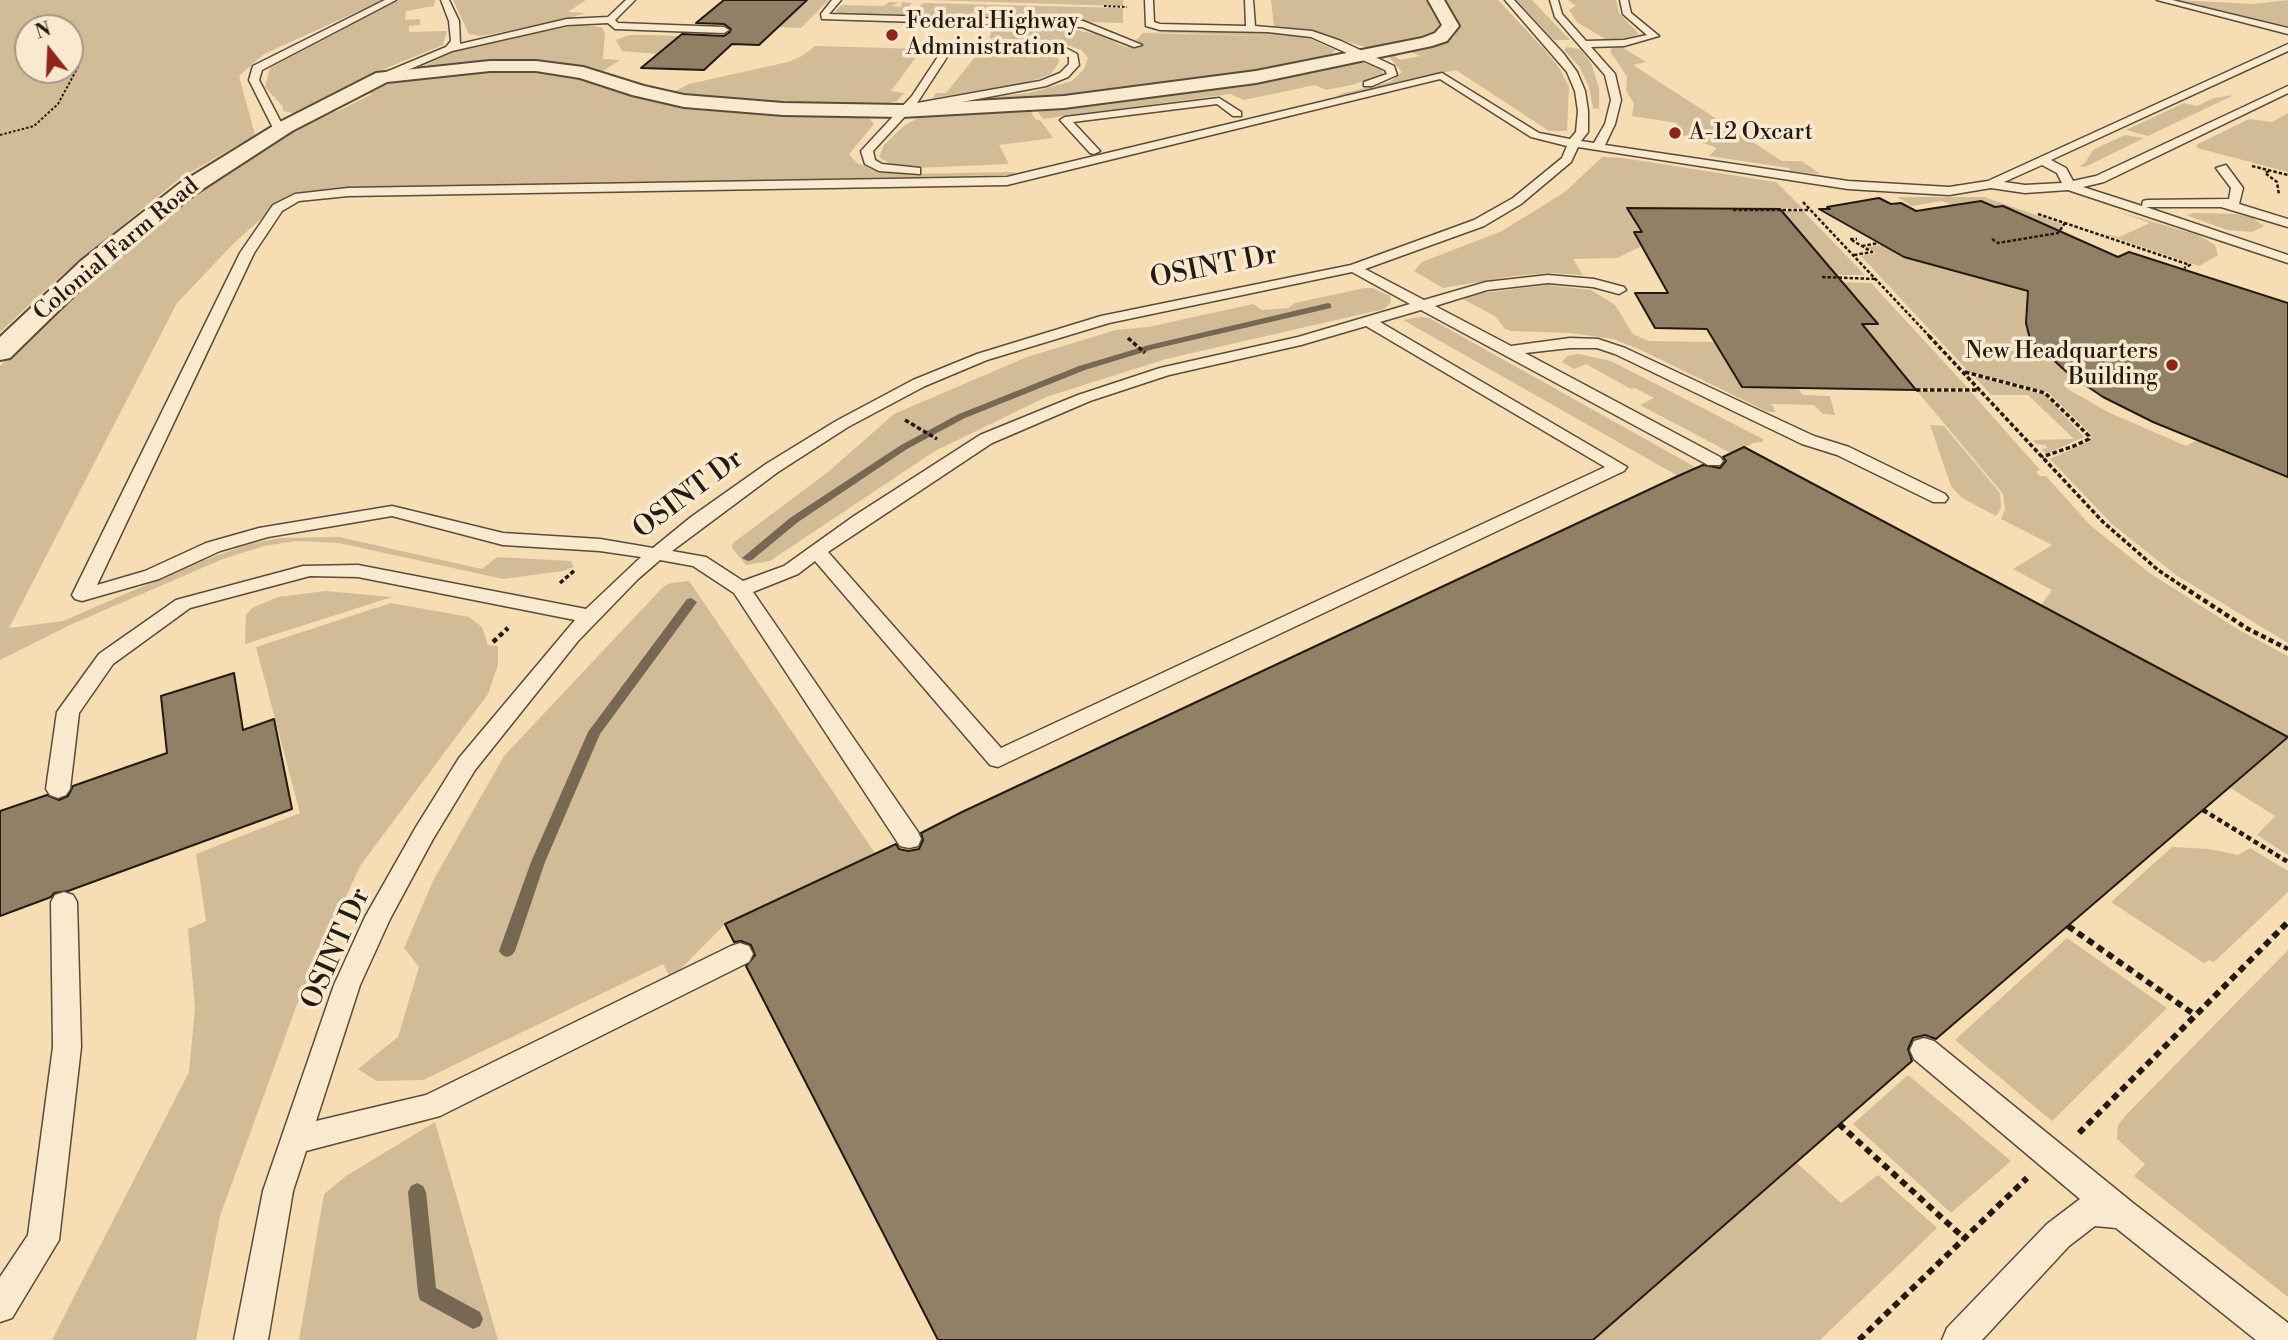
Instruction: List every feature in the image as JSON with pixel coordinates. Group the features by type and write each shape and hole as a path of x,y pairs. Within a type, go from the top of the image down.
{"street":[{"name":"Colonial Farm Road","path":"0,352 82,273 154,213 213,170 279,130 383,77 480,67 536,66 572,70 639,91 709,104 783,109 902,111 1064,102 1174,90 1256,77 1426,43 1448,32 1451,26 1436,0"}],"lane":[{"path":"279,130 254,80 257,68 392,0"},
{"path":"445,0 454,21 457,38 449,49"},
{"path":"383,77 449,49 567,22 610,20 631,0"},
{"path":"837,0 824,14 825,17 1083,24 1137,45"},
{"path":"1149,0 1149,24"},
{"path":"1249,0 1251,29"},
{"name":"OSINT Dr","path":"251,1340 278,1191 347,985 378,917 424,833 467,764 520,696 589,616 655,554 772,468 842,424 951,369 1025,342 1106,319 1354,268 1481,222 1535,188 1567,160 1574,142 1582,132 1583,111 1580,91 1572,72 1560,55 1508,0"},
{"path":"1542,0 1586,44 1610,74 1616,100 1610,124 1598,147"},
{"path":"1554,0 1558,15"},
{"path":"1586,44 1624,43 1654,36 1627,14 1624,0"},
{"path":"2161,0 2288,31"},
{"path":"2199,10 2288,45"},
{"path":"610,20 615,26 724,30"},
{"path":"944,54 920,92 869,147 869,162 890,169 1013,170 1371,83 1392,75 1390,68 1366,55 1312,34 1251,29 1160,27 1149,24 1108,33"},
{"path":"902,111 928,103 1042,85 1064,75 1074,65 1074,56 1057,47 995,43"},
{"path":"909,839 741,589 699,561 600,545 503,539 392,511 266,532 213,547 152,575 82,595 247,253 277,208 295,198 348,192 1007,181 1442,76 1535,135 1598,147 1879,188 1950,191 1991,184 2288,45"},
{"path":"1991,184 2025,189 2069,186 2100,179 2288,89"},
{"path":"1094,151 1065,120 1219,101 1237,114"},
{"path":"850,185 858,163 867,155"},
{"path":"2042,160 2062,171 2069,186 2288,259"},
{"path":"2124,204 2234,202 2237,188 2222,168"},
{"path":"2221,203 2288,223"},
{"path":"1354,268 1714,461"},
{"path":"741,589 792,570 860,520 986,439 1072,403 1165,371 1301,341 1424,306 1454,294 1526,281 1548,279 1594,283 1619,290"},
{"path":"817,552 998,758 1618,467 1369,322"},
{"path":"1508,351 1570,343 1598,344 1620,351 1750,414 1808,440 1843,451 1939,498"},
{"path":"58,789 68,712 106,659 183,604 310,570 346,571 589,616"},
{"path":"0,1306 43,1240 67,1047 65,902"},
{"path":"296,1140 430,1107 740,954"},
{"path":"1924,1050 2122,1214 2283,1340"},
{"path":"1959,1340 2058,1235 2090,1210 2122,1214"}],"path":[{"path":"0,135 34,126 58,104 69,84"},
{"path":"2270,170 2265,173 2277,182 2277,192 2283,198"},
{"path":"1801,201 2102,522 2158,570 2248,629 2288,649"},
{"path":"1733,210 1810,210"},
{"path":"2029,211 2190,265 2184,268"},
{"path":"1992,239 1998,243 2058,233 2065,223"},
{"path":"1853,256 1872,252 1850,240 1857,239"},
{"path":"1861,246 1879,243"},
{"path":"1822,277 1876,279"},
{"path":"1963,372 2045,394 2089,436 2089,439 2074,446 2041,458"},
{"path":"1916,390 1980,390"},
{"path":"915,426 942,442"},
{"path":"552,590 577,568"},
{"path":"493,642 516,622"},
{"path":"2203,810 2288,862"},
{"path":"2068,926 2195,1015"},
{"path":"1839,1124 1964,1238"}],"shaded area":[{"path":"0,0 383,0 264,54 239,76 255,135 179,179 63,274 0,332"},
{"path":"398,0 435,0 434,6 406,11 405,20 420,19 420,25 409,26 409,32 447,31 443,45 391,66 294,113 283,111 283,107 265,87 270,68"},
{"path":"453,0 586,0 568,12 585,13 482,36 469,34"},
{"path":"808,0 829,0 801,28 778,27"},
{"path":"926,0 1123,0 1123,6"},
{"path":"1271,0 1426,0 1441,28 1429,37 1368,48 1316,32 1274,27"},
{"path":"1444,0 1498,0 1560,69 1569,87 1567,131 1549,131 1456,70 1336,95 1390,82 1402,72 1389,57 1402,53 1395,57 1401,60 1420,56 1409,51 1446,40 1456,33 1457,18"},
{"path":"1516,0 1532,0 1570,40 1554,40"},
{"path":"1568,0 1616,0 1619,13 1639,34 1627,39 1605,39 1577,22 1569,10 1576,6"},
{"path":"2176,0 2254,4 2288,0 2288,27"},
{"path":"889,2 899,2 892,6 901,7 902,2 912,3 901,17 846,15 835,11 842,5 884,6"},
{"path":"923,3 1123,8 1123,23 912,17"},
{"path":"995,24 1070,29 1097,34 1125,47 1142,45 1136,40 1143,33 1295,37 1146,32 1275,32 1307,36 1324,41 1308,38 1335,50 1330,56 1223,77 1075,95 946,103 1029,93 1072,81 1084,69 1088,58 1081,50 1042,40 989,38"},
{"path":"578,25 602,27 605,33 603,59 620,60 603,71 555,62 426,65 453,52"},
{"path":"629,35 716,37 658,54 622,51 616,40"},
{"path":"815,46 922,49 891,91 904,93 897,101 885,104 792,104 707,98 675,91 689,84 788,62"},
{"path":"1613,46 1622,47 1646,62 1633,65 1782,161 1802,161 1820,174 1709,156 1717,148 1684,136 1676,128 1677,123 1632,116 1634,104 1626,90 1627,77 1610,51"},
{"path":"983,47 1049,51 1057,55 1059,62 1051,74 1026,83 932,98 936,93 946,93"},
{"path":"1567,47 1580,49 1591,63 1599,88 1599,109 1593,108 1589,87 1579,66 1564,50"},
{"path":"1357,62 1379,66 1383,72 1380,76 1351,85 1326,90 1315,85 1244,100 1230,94 1043,119 1036,109"},
{"path":"494,69 555,71 628,93 868,117 874,124 849,154 857,163 874,170 904,174 1014,172 1016,175 399,187 321,191 282,200 234,243 177,303 9,628 63,621 201,561 250,544 280,538 339,537 482,569 497,557 571,561 574,567 563,571 503,579 339,543 295,541 264,546 223,559 70,625 0,660 0,366 128,241 200,184 298,124 340,110 372,94 361,93 376,86 417,77"},
{"path":"2234,95 2148,136 2126,130 2184,103 2197,106 2214,98"},
{"path":"1030,109 1035,119 1041,121 1053,138 999,145 1009,164 914,168 891,164 879,157 884,145 905,125 924,115"},
{"path":"2288,113 2288,172 2197,148 2196,145 2249,119 2272,122"},
{"path":"2125,135 2144,138 2085,167 2079,166 2085,163 2093,150"},
{"path":"1602,157 1776,182 1802,208 1627,208 1642,232 1634,232 1642,246 1617,258 1573,259 1583,275 1551,273 1514,276 1443,288 1414,271 1422,262 1502,231 1565,192"},
{"path":"1897,197 1984,197 2062,224 2056,232 2020,217 2027,215 2018,211 1995,207 1981,201 1952,205 1942,201 1912,206"},
{"path":"1734,211 1803,211 1865,275 1820,275"},
{"path":"2116,211 2198,235 2215,245 2218,255 2199,266 2101,233 2119,237 2150,223"},
{"path":"2236,214 2253,218 2264,226 2252,232 2227,230 2186,215"},
{"path":"1882,245 1904,257 2039,293 2027,307 2026,323 2030,339 2044,355 2085,385 2066,388 2108,412 2186,446 2197,440 2288,477 2288,643 2176,575 2112,524 2050,459 2090,441 2092,435 2048,392 1969,372 1861,256 1876,253 1866,247"},
{"path":"1827,282 1871,283 1968,388 1915,389 1862,324 1877,323 1854,295 1837,295"},
{"path":"1546,285 1591,290 1615,305 1633,334 1649,341 1714,342 1741,387 1798,388 1803,395 1830,396 1835,415 1823,414 1814,405 1771,404 1776,412 1768,412 1613,339 1571,333 1511,331 1504,328 1496,317 1463,299 1483,293"},
{"path":"1373,288 1390,296 1391,302 1384,309 1166,359 1046,397 935,451 770,561 746,565 732,548 733,543 828,472 894,414 1027,357 1116,330 1148,327 1253,304 1262,310 1288,308 1295,303"},
{"path":"1429,318 1697,468 1678,476 1403,320"},
{"path":"1579,354 1611,361 1763,439 1763,442 1731,453 1640,405 1654,398 1635,388 1631,389 1586,364 1574,369 1562,362 1567,356"},
{"path":"1974,376 2045,395 2084,437 2046,454 2041,449 2048,448 2033,440 2074,439 2028,395 1991,395"},
{"path":"1917,391 1971,392 2040,470 2036,472 2040,476 2046,476 2090,525 2151,574 2239,630 2288,656 2288,736 2041,605 2052,590 2013,569 2052,545 2001,519 2005,509 2003,494"},
{"path":"1930,425 1944,426 2000,493 2001,508 1996,516 1962,498 1951,486"},
{"path":"689,581 875,853 725,924 671,979 663,964 423,1080 377,1081 358,1069 398,1037 419,967 404,948 434,879 504,756 663,587"},
{"path":"326,591 392,597 245,644 246,615 252,608 278,597"},
{"path":"391,603 469,617 482,627 488,645 498,646 498,665 488,694 360,866 296,1007 220,1216 196,1340 52,1340 189,1072 195,1008 188,929 206,921 196,854 300,813 256,647"},
{"path":"2288,737 2288,855 2257,835 2275,816 2229,787"},
{"path":"2172,847 2209,849 2238,855 2250,848 2288,871 2288,892 2214,962 2209,960 2204,963 2111,902"},
{"path":"2067,938 2167,1008 2052,1121 1955,1040"},
{"path":"2288,950 2288,1297 2134,1176 2145,1164 2117,1139 2118,1125 2126,1115"},
{"path":"1908,1075 2011,1161 1951,1213 1853,1124"},
{"path":"435,1122 498,1340 299,1340 324,1194 346,1176"},
{"path":"1797,1163 1841,1203 1878,1175 1937,1228 1820,1340 1594,1340"}],"building":[{"path":"724,0 807,0 759,45 732,44 704,70 641,68 682,34 724,36 730,32 731,29 724,24 696,23"},
{"name":"New Headquarters Building","path":"1879,198 1891,204 1901,203 1916,211 1981,201 1995,207 2003,206 2118,257 2129,252 2288,303 2288,477 2153,422 2103,397 2069,374 2030,339 2026,323 2028,291 1904,257 1819,209"},
{"path":"1627,208 1780,209 1878,324 1862,324 1916,390 1742,387 1707,329 1655,328 1635,293 1668,293 1634,232 1642,232"},
{"path":"1744,447 2288,737 1936,1039 1925,1035 1913,1038 1908,1049 1912,1061 1593,1340 938,1340 746,966 755,955 751,945 741,941 734,942 725,924 896,844 899,849 908,851 919,849 923,840 921,833 962,812 1678,476 1703,465 1720,468 1726,461 1723,457"},
{"path":"234,673 243,730 274,719 292,809 68,891 54,893 51,897 0,916 0,811 47,795 59,800 68,796 73,786 167,753 161,696"}],"waterway":[{"path":"748,558 794,520 904,447 962,416 1082,368 1152,347 1328,306"},
{"path":"507,951 538,862 594,732 691,602"},
{"path":"417,1192 427,1293 473,1319"}],"place":[{"name":"Federal Highway Administration","path":"892,35"},
{"name":"A-12 Oxcart","path":"1675,133"},
{"name":"New Headquarters Building","path":"2172,365"}]}
